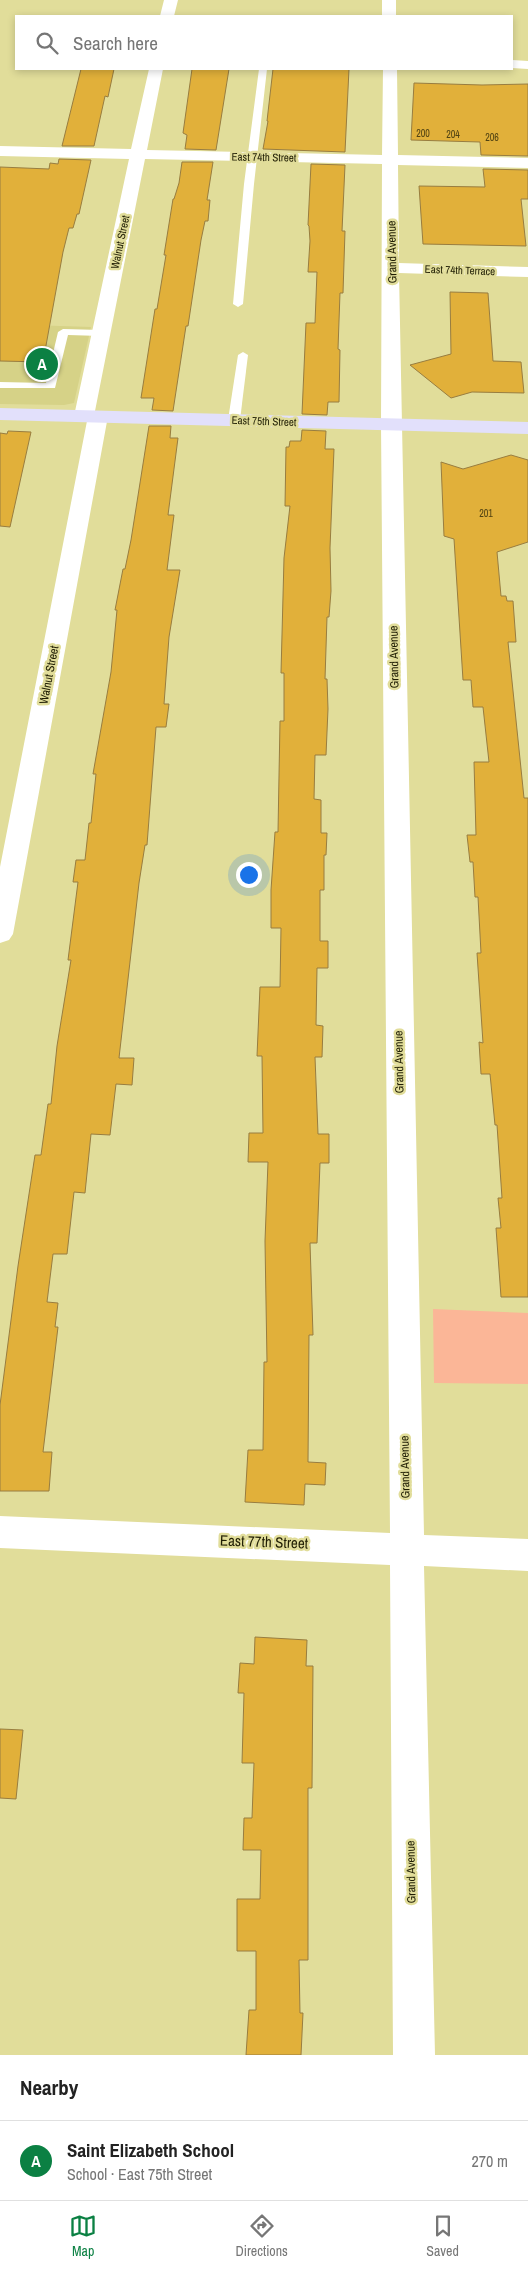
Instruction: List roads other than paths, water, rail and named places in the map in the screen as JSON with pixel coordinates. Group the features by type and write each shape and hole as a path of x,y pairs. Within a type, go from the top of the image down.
{"main road":[{"name":"East 75th Street","path":"0,414 528,428"}],"street":[{"path":"167,15 170,0"},
{"path":"389,0 389,15"},
{"path":"513,64 528,64"},
{"name":"Walnut Street","path":"0,934 91,416 101,333 156,70"},
{"name":"Grand Avenue","path":"390,70 391,424 414,2055"},
{"name":"East 74th Street","path":"0,151 528,164"},
{"name":"East 74th Terrace","path":"392,268 528,272"},
{"name":"East 77th Street","path":"0,1532 406,1548 528,1555"}],"lane":[{"path":"238,304 249,184 254,156 263,70"},
{"path":"0,385 51,386 63,332 101,333"},
{"path":"234,420 243,355"}],"place":[{"name":"Saint Elizabeth School","path":"42,364"}]}
